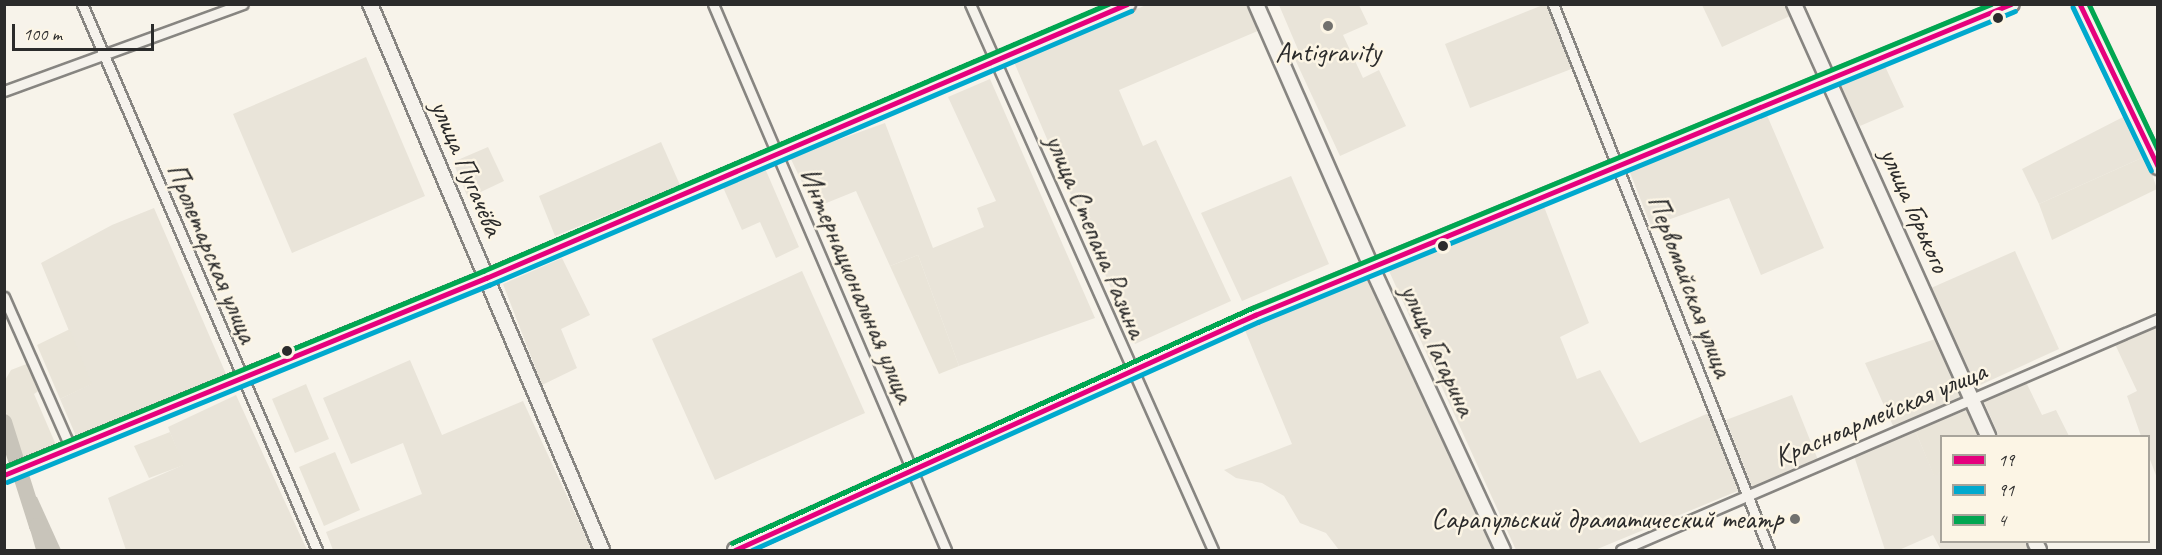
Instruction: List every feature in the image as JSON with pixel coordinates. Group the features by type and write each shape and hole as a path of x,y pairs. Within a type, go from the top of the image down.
{"main road":[{"name":"улица Пугачёва","path":"370,4 602,550"},
{"path":"4,475 486,278 1128,4"},
{"name":"улица Гагарина","path":"1256,4 1371,268 1503,550"},
{"name":"улица Горького","path":"1794,4 1988,435"},
{"path":"735,550 1131,374 1255,315 2012,4"},
{"path":"2080,4 2157,167"}],"street":[{"name":"Пролетарская улица","path":"82,4 317,550"},
{"path":"4,91 104,57 243,4"},
{"name":"Интернациональная улица","path":"713,4 946,550"},
{"name":"улица Степана Разина","path":"970,4 1131,374 1213,550"},
{"name":"Первомайская улица","path":"1553,4 1769,550"},
{"path":"4,297 71,449"},
{"name":"Красноармейская улица","path":"1622,550 2157,319"}],"shaded area":[{"path":"1146,5 1249,5 1260,30 1119,90 1143,146 1156,140 1231,301 1135,344 1014,62"},
{"path":"1279,5 1359,5 1368,24 1343,35 1363,78 1379,70 1406,126 1340,156 1293,55 1299,52"},
{"path":"1548,5 1574,68 1470,108 1445,44"},
{"path":"1702,5 1785,5 1790,16 1722,47"},
{"path":"366,57 425,196 292,253 233,114"},
{"path":"1883,62 1904,107 1860,126 1838,81"},
{"path":"990,79 1095,318 959,366 918,255 890,266 856,191 814,208 790,157 885,123 933,248 984,227 977,208 996,201 948,97"},
{"path":"1766,113 1824,248 1761,275 1729,198 1651,226 1629,170"},
{"path":"2125,116 2146,156 2039,204 2022,169"},
{"path":"661,142 680,185 555,236 539,196"},
{"path":"488,147 504,181 468,198 453,162"},
{"path":"2146,156 2157,189 2052,240 2039,204"},
{"path":"764,166 799,247 776,258 760,222 742,230 722,185"},
{"path":"1291,176 1329,264 1242,301 1201,213"},
{"path":"1543,204 1589,323 1560,337 1577,379 1600,370 1640,443 1711,412 1740,490 1595,550 1516,550 1389,271"},
{"path":"154,208 226,374 76,436 60,399 91,384 41,263 112,225"},
{"path":"2015,251 2059,349 1976,387 1931,288"},
{"path":"918,255 959,366 939,374 890,266"},
{"path":"562,258 590,315 561,329 577,368 542,385 503,284"},
{"path":"802,271 865,413 715,480 652,339"},
{"path":"1368,277 1492,550 1339,550 1326,533 1300,523 1284,496 1262,483 1236,478 1224,470 1292,444 1244,328"},
{"path":"2157,324 2157,478 2150,460 2150,435 2141,435 2127,396 2137,391 2114,342"},
{"path":"70,329 92,384 60,399 37,345"},
{"path":"1938,338 1962,396 1894,428 1865,363"},
{"path":"410,360 442,435 523,401 592,550 333,550 326,532 422,494 403,443 351,464 323,398"},
{"path":"29,363 40,390 34,394 56,445 21,461 5,409 4,382 11,370"},
{"path":"2026,382 2042,415 2056,410 2068,435 1999,435 1984,402"},
{"path":"306,384 329,439 295,453 272,399"},
{"path":"236,395 307,550 126,550 108,498 183,465 168,427"},
{"path":"1792,395 1818,460 1752,487 1726,420"},
{"path":"1970,409 1983,435 1940,435 1940,473 1934,476 1915,430"},
{"path":"1915,430 1934,475 1940,472 1940,543 2028,543 2032,550 1941,550 1933,535 1899,550 1885,550 1854,456"},
{"path":"170,432 184,465 149,478 134,446"},
{"path":"335,452 360,510 324,526 299,467"},
{"path":"19,491 37,497 61,550 36,550"}],"waterway":[{"path":"4,422 37,526 50,550"}],"transit line":[{"name":"4","path":"4,467 483,271 1108,4"},
{"name":"19","path":"4,475 486,278 1127,4"},
{"name":"4","path":"732,543 1252,308 1991,4"},
{"name":"19","path":"735,550 1255,315 2011,4"},
{"name":"19","path":"2080,4 2158,166"},
{"name":"4","path":"2089,4 2158,149"},
{"name":"91","path":"2073,7 2151,170"},
{"name":"91","path":"7,482 489,285 1131,11"},
{"name":"91","path":"752,550 1258,322 2015,11"}],"place":[{"name":"Antigravity","path":"1328,26"},
{"name":"Сарапульский драматический театр","path":"1795,519"}]}
